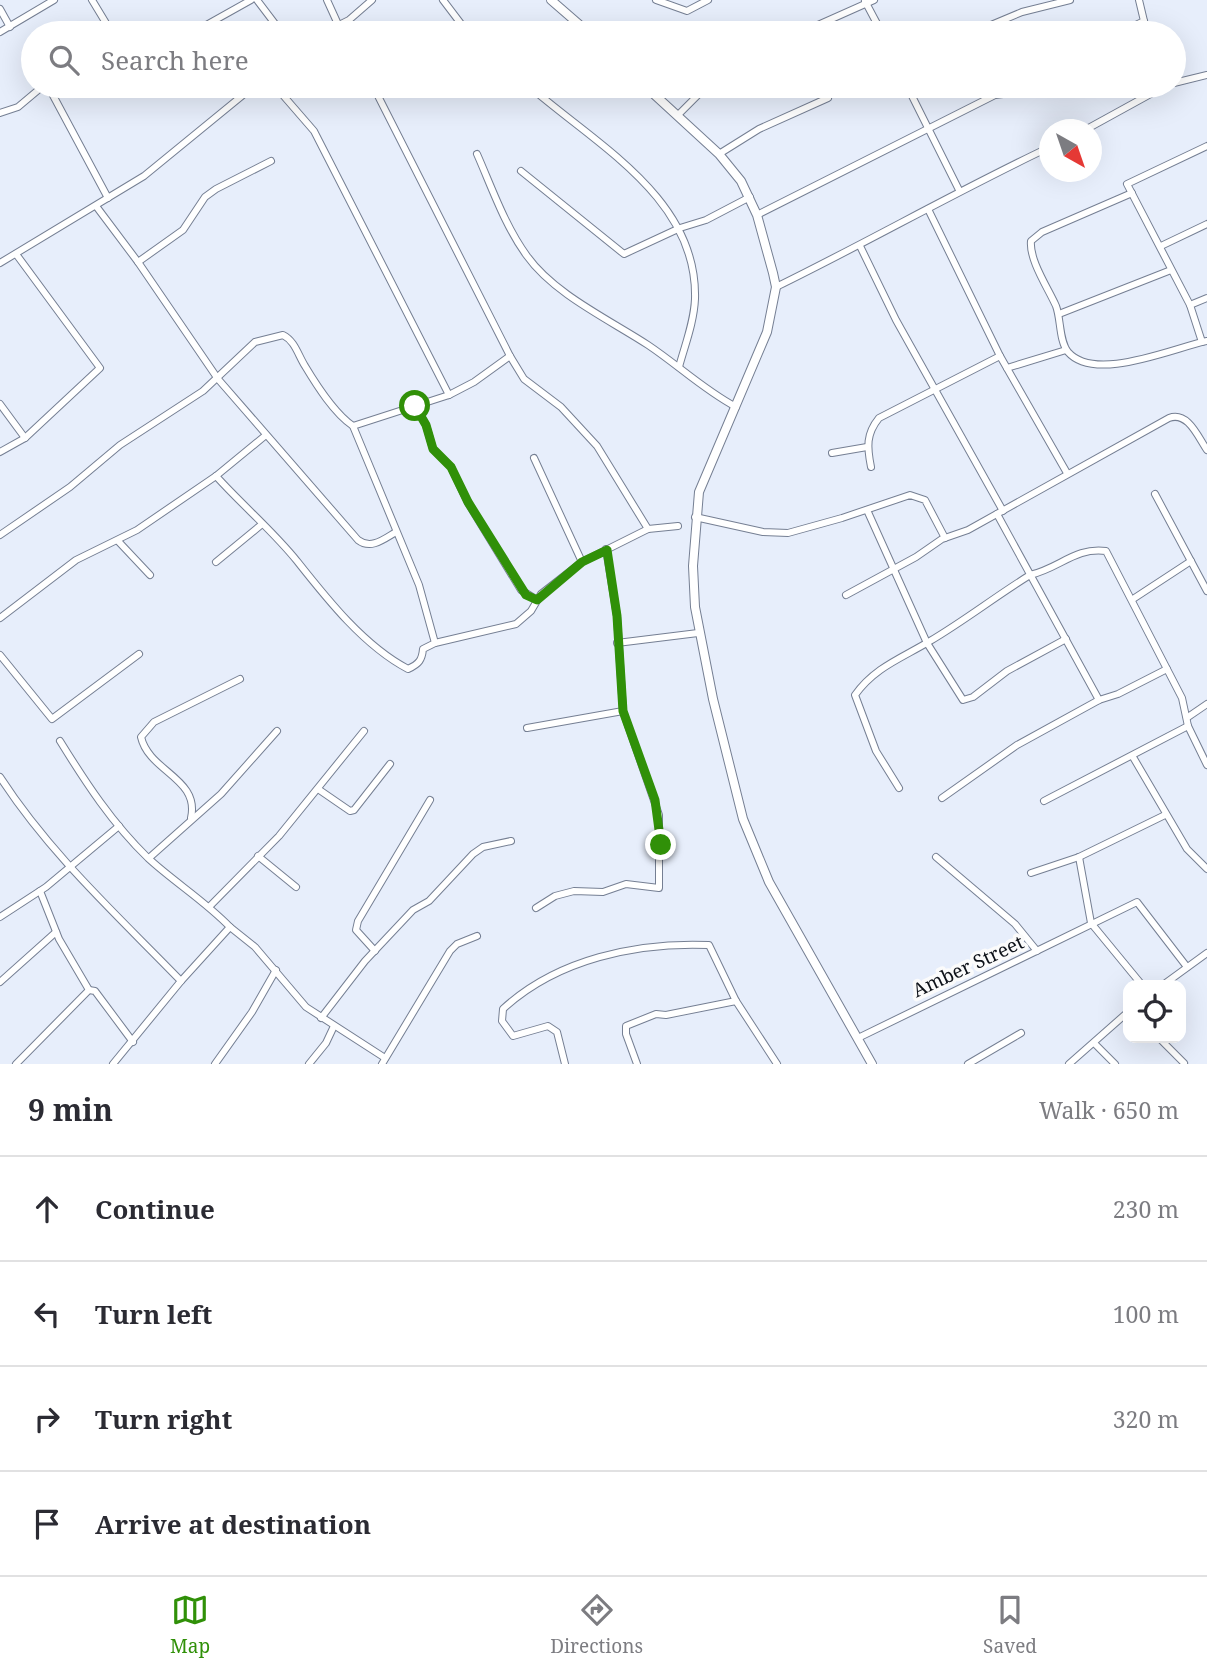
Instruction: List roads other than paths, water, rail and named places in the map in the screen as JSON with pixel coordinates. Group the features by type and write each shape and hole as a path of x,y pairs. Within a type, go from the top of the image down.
{"street":[{"path":"0,32 54,0"},
{"path":"92,0 105,21"},
{"path":"213,21 251,0"},
{"path":"257,0 273,21"},
{"path":"327,0 336,21"},
{"path":"347,21 371,0"},
{"path":"443,0 459,21"},
{"path":"551,0 575,21"},
{"path":"656,0 687,11 708,0"},
{"path":"825,21 874,0"},
{"path":"1001,21 1022,12 1070,0"},
{"path":"1139,0 1144,21"},
{"path":"865,2 875,21"},
{"path":"0,9 10,27"},
{"path":"1186,80 1207,75"},
{"path":"0,113 18,107 30,98"},
{"path":"53,98 108,198"},
{"path":"0,264 96,206 185,145 240,98"},
{"path":"285,98 314,131 449,395"},
{"path":"379,98 510,356 530,384 561,407 597,446 648,529"},
{"path":"543,98 648,188 680,228 690,256 695,300 679,367"},
{"path":"659,98 719,154 750,197 775,287 767,332 699,492 693,566 698,633 726,756 747,830 769,882 873,1064"},
{"path":"678,115 695,98"},
{"path":"719,154 759,129 828,98"},
{"path":"912,98 959,190"},
{"path":"757,215 989,98"},
{"path":"1102,121 1143,98"},
{"path":"1132,193 1042,232 1031,241 1032,254 1059,314 1066,350 1078,360 1100,365 1144,358 1204,342 1190,305 1161,246 1132,193 1127,184 1207,146"},
{"path":"775,287 860,246 959,190 1039,152"},
{"path":"477,154 507,219 535,265 601,317 679,367 713,395 736,407"},
{"path":"138,262 183,230 205,197 216,188 271,161"},
{"path":"521,171 621,253 632,253 750,197"},
{"path":"96,206 218,379 365,545 372,545 396,532"},
{"path":"928,209 1000,356 1068,473"},
{"path":"1161,246 1207,224"},
{"path":"860,246 896,320 935,387 1000,512 1030,575 1099,700"},
{"path":"0,452 25,438 100,368 16,254"},
{"path":"1059,314 1171,270"},
{"path":"1190,305 1207,298"},
{"path":"0,535 70,487 120,445 218,379 255,342 283,335 293,344 305,366 341,416 354,426 419,585 435,643"},
{"path":"1007,368 1066,350"},
{"path":"354,426 449,395 474,382 510,356"},
{"path":"871,467 867,447 870,430 879,418 1000,356"},
{"path":"0,404 25,438"},
{"path":"415,406 426,425 433,449 451,467 468,502 521,590 537,600"},
{"path":"846,595 945,538 961,534 1175,416 1185,419 1207,450"},
{"path":"0,618 76,560 118,541 216,476 266,435"},
{"path":"832,453 867,447"},
{"path":"534,458 582,562"},
{"path":"216,476 297,562 310,581 394,662 408,668 417,665 422,659 423,649 435,643 503,629 528,615 537,600 582,562 648,529 678,526"},
{"path":"1155,494 1207,591"},
{"path":"695,517 777,533 796,531 905,496 920,497 929,505 945,538"},
{"path":"867,510 928,643 963,700 973,697 1021,663 1066,639"},
{"path":"216,562 261,525"},
{"path":"118,541 150,575"},
{"path":"899,788 876,751 870,727 855,695 887,663 928,643 1030,575 1045,571 1088,549 1106,551 1133,599 1167,669 1188,717 1188,726 1207,765"},
{"path":"536,908 555,896 574,891 603,892 626,884 659,888 659,815 623,711 617,616 607,550"},
{"path":"1133,599 1191,561"},
{"path":"617,643 698,633"},
{"path":"0,655 52,719 139,654"},
{"path":"942,798 1017,745 1099,700 1118,694 1167,669"},
{"path":"191,818 194,806 190,794 147,750 141,737 155,722 240,679"},
{"path":"1188,717 1207,704"},
{"path":"527,728 623,711"},
{"path":"1044,801 1188,726"},
{"path":"149,858 221,794 277,731"},
{"path":"211,906 279,836 364,731"},
{"path":"60,741 98,802 149,858 211,906 276,970 299,1002 384,1061 450,951 457,944 477,936"},
{"path":"1133,757 1187,849 1207,869"},
{"path":"318,789 350,811 354,810 390,764"},
{"path":"0,777 19,806 68,867 181,981"},
{"path":"375,951 356,930 358,920 430,800"},
{"path":"1031,873 1079,857 1165,815"},
{"path":"0,917 40,891 119,826"},
{"path":"321,1018 375,951 413,910 429,901 473,854 483,847 511,841"},
{"path":"258,856 296,887"},
{"path":"936,857 1014,924 1037,951"},
{"path":"1079,857 1091,923 1138,980"},
{"path":"40,891 56,932 89,990"},
{"name":"Amber Street","path":"858,1038 1137,902 1187,967"},
{"path":"113,1064 181,981 230,927"},
{"path":"0,982 56,932"},
{"path":"565,1064 556,1032 548,1026 513,1037 500,1015 512,1001 547,976 607,954 682,944 709,945 736,1001 777,1064"},
{"path":"1170,980 1207,953"},
{"path":"215,1064 257,1005 276,970"},
{"path":"89,990 95,991 133,1042"},
{"path":"16,1064 89,990"},
{"path":"637,1064 626,1034 626,1026 656,1014 666,1015 736,1001"},
{"path":"1069,1064 1123,1017"},
{"path":"309,1064 326,1043 334,1026"},
{"path":"968,1064 1021,1033"},
{"path":"1164,1043 1184,1063"},
{"path":"1095,1044 1115,1064"}]}
